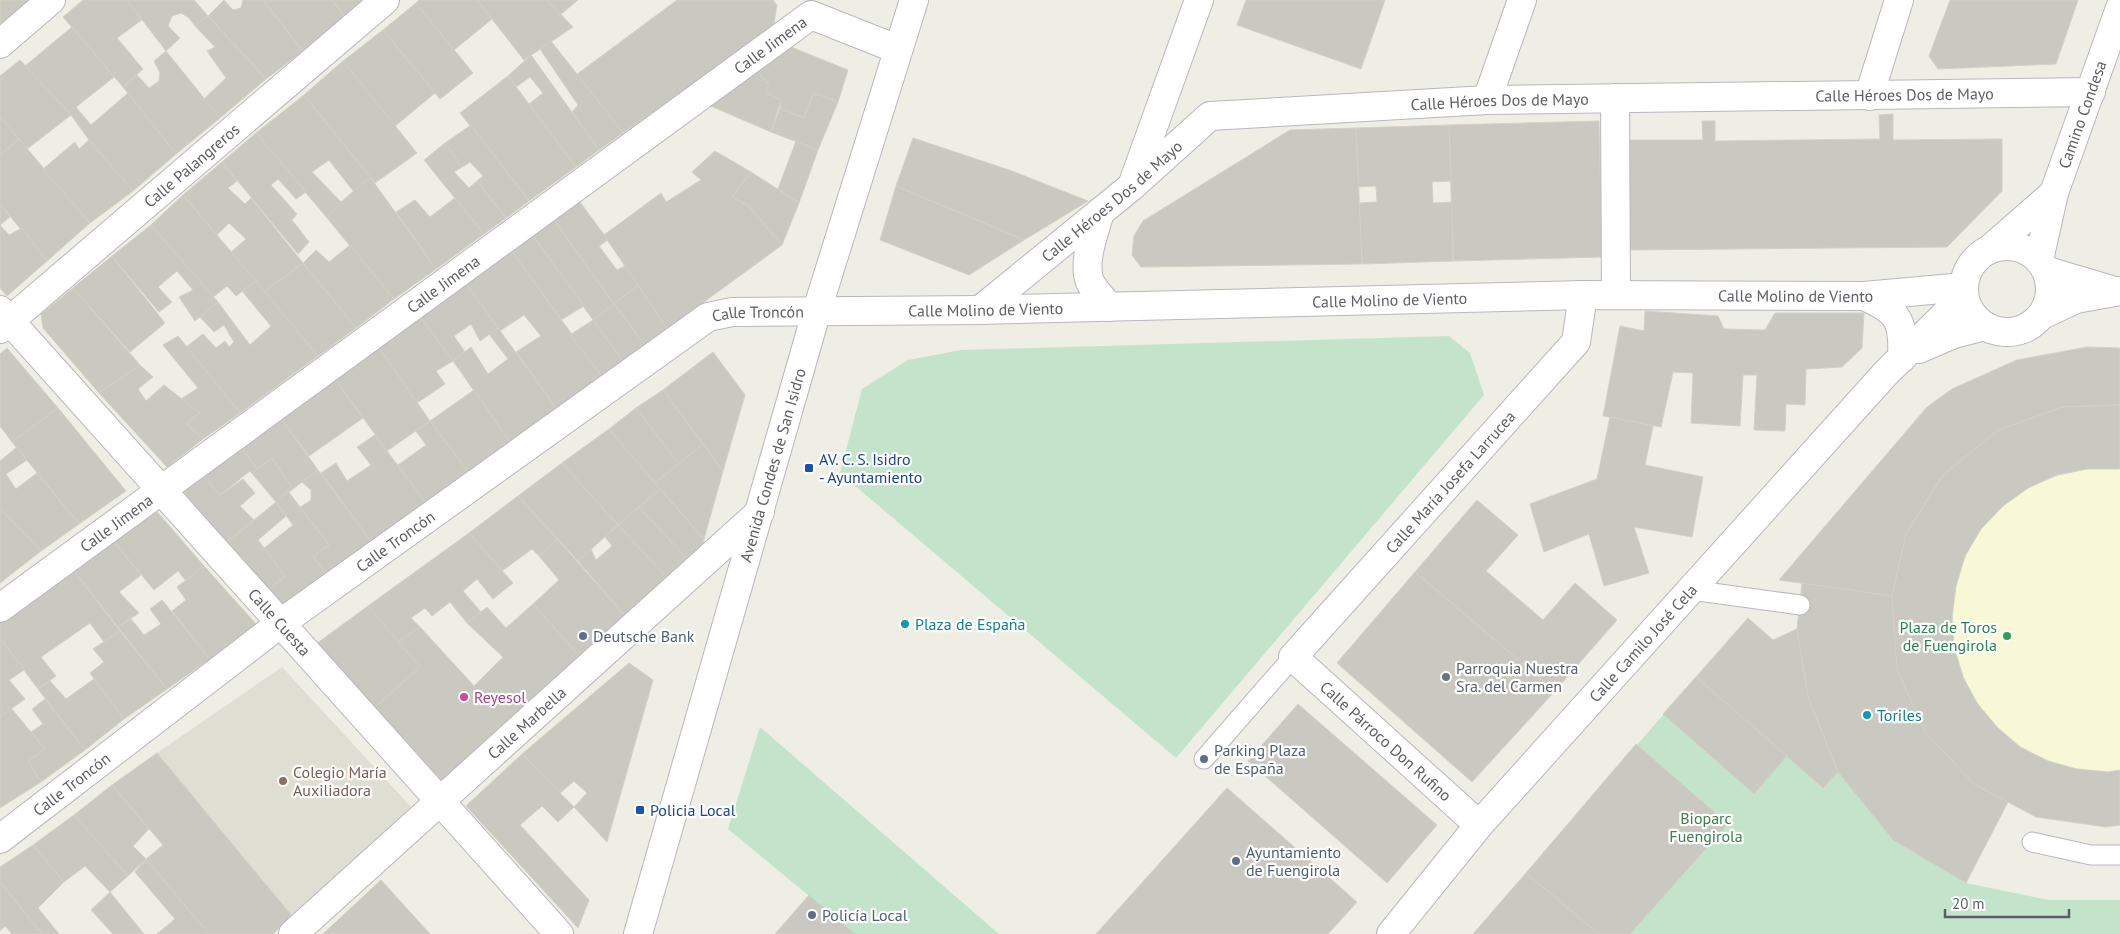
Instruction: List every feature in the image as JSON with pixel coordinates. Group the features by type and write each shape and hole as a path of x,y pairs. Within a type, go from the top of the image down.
{"street":[{"path":"0,44 51,0"},
{"name":"Calle Palangreros","path":"3,320 385,0"},
{"name":"Avenida Condes de San Isidro","path":"638,934 817,310 897,49 914,0"},
{"path":"1131,187 1199,0"},
{"path":"1486,100 1522,0"},
{"path":"1869,96 1899,0"},
{"name":"Calle Jimena","path":"0,608 162,492 804,8 897,49"},
{"name":"Camino Condesa","path":"2043,265 2054,193 2120,8"},
{"name":"Calle Héroes Dos de Mayo","path":"980,310 1131,187 1210,116 1486,100 2091,92"},
{"path":"1615,98 1616,295"},
{"name":"Camino Condesa","path":"1990,249 2054,193"},
{"path":"1100,212 1088,266 1090,281 1109,307"},
{"path":"2003,246 2016,247 2029,252 2043,265 2116,291 2076,300 2042,315 2033,324 2009,333 1996,331 1975,319 1964,292 1969,268 1978,257 1990,249 2003,246"},
{"path":"2042,315 2050,294 2043,265"},
{"name":"Calle Molino de Viento","path":"817,310 980,310 1616,295 1864,296 1964,292"},
{"name":"Calle Camilo José Cela","path":"1391,934 1479,825 1964,292"},
{"name":"Calle María Josefa Larrucea","path":"1293,657 1576,342 1583,296"},
{"path":"1864,296 1885,305 1899,319 1904,334 1902,358"},
{"name":"Calle Troncón","path":"0,839 281,623 708,317 732,312 817,310"},
{"name":"Calle Cuesta","path":"3,320 162,492 440,801 547,930"},
{"name":"Calle Camilo José Cela","path":"1902,358 1954,334 1985,326"},
{"name":"Calle Marbella","path":"293,934 760,512"},
{"name":"Calle Párroco Don Rufino","path":"1293,657 1479,825"}],"lane":[{"path":"1691,590 1800,605"},
{"path":"1204,760 1293,657"},
{"path":"2032,842 2091,854 2120,855"}],"shaded area":[{"name":"Colegio María Auxiliadora","path":"282,667 413,809 292,916 157,753"}],"green space":[{"path":"1449,336 1470,353 1484,395 1176,758 840,473 862,389 908,360 961,350"},
{"name":"Bioparc Fuengirola","path":"1696,677 1823,788 1838,772 1893,840 1966,883 2049,900 2120,900 2120,934 1473,934"},
{"path":"760,727 999,934 855,934 728,829"}],"sand":[{"path":"2087,469 2120,469 2120,770 2097,771 2064,766 2033,753 2002,731 1979,704 1963,672 1954,638 1954,603 1962,568 1978,535 2002,507 2021,493 2042,482 2064,474"}],"building":[{"path":"0,0 31,0 0,27"},
{"path":"83,0 127,0 143,19 117,38 143,69 123,87 63,17"},
{"path":"127,0 194,0 208,16 195,26 189,18 181,13 172,16 168,26 180,38 166,51"},
{"path":"224,0 233,10 241,8 243,0 263,0 303,51 266,79 208,16"},
{"path":"263,0 332,0 345,17 303,51"},
{"path":"332,0 364,0 345,17"},
{"path":"419,0 477,0 492,19 454,50 416,3"},
{"path":"477,0 547,0 573,27 524,60"},
{"path":"547,0 578,0 560,15"},
{"path":"677,0 773,0 777,5 773,29 623,133 576,75"},
{"path":"1246,0 1385,0 1361,69 1237,25"},
{"path":"1950,0 2078,0 2056,64 1938,69 1929,56"},
{"path":"416,3 473,73 440,99 383,30"},
{"path":"208,16 266,79 220,118 204,99 226,78 207,51 215,47 195,26"},
{"path":"72,27 114,77 76,107 91,125 128,93 176,154 133,191 89,140 71,115 25,66"},
{"path":"383,30 435,93 394,127 343,61"},
{"path":"551,41 623,133 599,150 572,112 578,105 540,49"},
{"path":"786,45 848,70 838,102 814,93 804,118 780,108 781,100 765,92 769,85 754,68"},
{"path":"166,51 220,118 176,154 123,87 137,75 149,88 159,81 160,73 154,61"},
{"path":"531,55 599,150 576,167 529,104 543,93 530,77 516,87 508,76"},
{"path":"20,60 71,115 27,149 0,117 0,76"},
{"path":"343,61 417,153 375,183 304,95"},
{"path":"754,68 769,85 765,92 781,100 771,132 706,104"},
{"path":"508,76 576,167 529,201 460,113"},
{"path":"814,93 838,102 818,150 771,132 780,108 804,118"},
{"path":"304,95 370,177 354,192 329,160 312,172 341,202 327,218 256,133"},
{"path":"1893,114 1893,140 2002,139 2002,191 1947,247 1629,250 1628,140 1703,140 1702,121 1715,121 1715,141 1880,139 1879,115"},
{"path":"0,117 19,139 0,155"},
{"path":"1599,121 1602,257 1453,261 1449,125"},
{"path":"471,125 529,201 506,218 477,181 483,176 470,162 462,167 445,143"},
{"path":"1449,125 1451,181 1432,182 1433,203 1452,202 1453,261 1362,264 1359,203 1377,202 1376,186 1358,187 1356,128"},
{"path":"1356,128 1362,264 1141,267 1132,255 1134,236 1143,221 1290,130"},
{"path":"256,133 306,192 296,199 278,179 271,185 297,214 292,220 309,242 298,254 222,162"},
{"path":"913,138 1012,171 1088,201 1024,240 896,186"},
{"path":"19,139 90,223 47,261 0,204 0,155"},
{"path":"89,140 133,191 90,223 43,169 75,142 79,149"},
{"path":"796,141 818,150 799,203 778,189"},
{"path":"445,143 462,167 454,172 469,188 477,181 506,218 484,234 424,160"},
{"path":"715,151 751,172 732,197 748,205 782,245 667,329 604,235 661,193 666,202 701,180 692,172"},
{"path":"222,162 237,181 228,188 245,204 251,198 303,263 264,292 231,252 246,239 229,223 217,235 183,195"},
{"path":"751,172 799,203 782,245 748,205 732,197"},
{"path":"370,177 436,269 394,299 327,218 341,202"},
{"path":"896,186 1024,240 969,275 880,240"},
{"path":"183,195 256,281 236,296 227,286 212,298 151,225"},
{"path":"455,198 484,234 436,269 396,212 415,200 430,217"},
{"path":"577,198 608,240 599,246 617,270 625,266 638,285 614,304 551,216"},
{"path":"0,204 10,217 0,225"},
{"path":"551,216 614,304 593,320 531,233"},
{"path":"0,225 9,235 22,228 47,261 7,296 0,288"},
{"path":"151,225 218,302 195,321 179,297 193,290 177,271 158,287 172,302 159,312 112,256"},
{"path":"531,233 584,306 561,320 509,247"},
{"path":"350,245 394,299 356,328 303,263 316,250 329,262"},
{"path":"509,247 602,376 557,409 516,352 541,336 524,315 500,331 464,281"},
{"path":"112,256 165,323 130,352 73,288"},
{"path":"303,263 356,328 318,356 264,292"},
{"path":"256,281 318,356 240,413 186,347 203,334 216,348 225,341 229,347 234,342 224,325 214,332 200,317 218,302 250,345 271,326 242,291"},
{"path":"464,281 498,328 480,341 471,324 454,336 465,352 453,361 419,315"},
{"path":"638,285 667,329 645,345 614,304"},
{"path":"73,288 140,365 99,393 43,328 41,314"},
{"path":"614,304 645,345 623,361 593,320"},
{"path":"1645,311 1718,316 1724,329 1765,330 1775,313 1864,313 1862,348 1842,367 1806,369 1805,405 1786,404 1785,431 1754,430 1757,375 1743,375 1740,426 1691,423 1693,373 1673,372 1661,427 1603,416 1620,326 1644,331"},
{"path":"419,315 453,361 436,371 445,384 417,403 377,345"},
{"path":"593,320 623,361 602,376 570,335"},
{"path":"498,328 557,409 510,442 453,361 471,347 488,374 508,359 489,334"},
{"path":"178,336 240,413 203,439 186,423 200,413 181,399 198,388 163,345"},
{"path":"377,345 430,421 387,451 333,376"},
{"path":"2087,347 2120,348 2120,405 2062,407 1997,431 1943,475 1906,534 1892,596 1779,580 1927,407 1952,389 2017,360"},
{"path":"7,348 58,408 12,442 0,426 0,354"},
{"path":"713,352 745,395 723,471 663,390"},
{"path":"140,365 153,377 138,389 146,401 164,385 200,413 186,423 203,439 167,467 99,393"},
{"path":"333,376 363,418 309,456 280,417"},
{"path":"474,390 510,442 469,473 430,421"},
{"path":"663,390 703,444 679,464 636,408"},
{"path":"2120,405 2120,469 2087,469 2057,475 2028,488 2003,506 1981,529 1965,556 1956,586 1952,617 1954,647 1963,677 1977,703 1997,727 2020,747 2048,761 2077,769 2108,772 2120,770 2120,825 2106,827 2036,817 1974,784 1926,733 1897,670 1891,601 1906,534 1943,475 1997,431 2062,407"},
{"path":"58,408 126,491 79,524 12,442"},
{"path":"636,408 679,464 655,483 609,429"},
{"path":"280,417 318,470 293,489 272,458 257,469 241,446"},
{"path":"1610,417 1653,426 1645,465 1703,477 1692,537 1634,527 1649,573 1604,586 1589,534 1544,552 1530,504 1597,479"},
{"path":"430,421 469,473 426,503 398,465 426,445 416,431"},
{"path":"609,429 660,489 618,525 562,463"},
{"path":"375,435 426,503 372,543 321,473 336,463 347,481 371,465 357,447"},
{"path":"703,444 723,471 704,539 655,483"},
{"path":"241,446 257,469 272,458 293,489 276,502 250,471 220,495 202,474"},
{"path":"17,447 27,460 6,474 16,489 37,473 79,524 41,551 0,508 0,461"},
{"path":"562,463 618,525 578,561 518,496"},
{"path":"318,470 372,543 327,576 313,556 329,545 299,508 311,500 311,490 302,482"},
{"path":"202,474 220,495 243,479 255,493 240,506 254,520 226,543 183,491"},
{"path":"660,489 704,539 701,553 690,562 639,507"},
{"path":"288,491 329,545 313,556 327,576 284,610 268,590 285,576 263,549 293,525 276,502"},
{"path":"518,496 557,539 539,556 532,549 502,571 469,533"},
{"path":"1477,500 1518,535 1486,571 1543,620 1575,583 1617,620 1555,691 1415,572"},
{"path":"276,502 286,516 258,540 285,576 268,590 226,543"},
{"path":"153,507 204,566 186,581 178,571 154,590 111,538"},
{"path":"639,507 690,562 670,581 618,525"},
{"path":"0,508 41,551 0,583"},
{"path":"618,525 670,581 627,618 578,561 591,549 596,560 612,546 605,537"},
{"path":"469,533 513,583 493,599 477,579 463,591 481,612 467,623 450,602 432,616 425,608 411,618 420,627 398,642 368,606"},
{"path":"111,538 141,575 119,592 139,613 118,627 71,567"},
{"path":"557,539 627,618 582,659 533,604 559,580 539,556"},
{"path":"204,566 256,624 210,659 172,611 186,600 177,587"},
{"path":"71,567 120,631 104,642 90,623 41,657 56,676 38,689 0,638 0,619"},
{"name":"Parroquia Nuestra Sra. del Carmen","path":"1415,572 1555,691 1472,782 1337,663"},
{"name":"Toriles","path":"1802,583 1892,596 1897,670 1926,733 1974,784 2008,802 1966,883 1893,840 1838,772 1808,697 1797,629"},
{"path":"162,600 210,659 167,689 118,627 131,619 144,635 161,624 150,609"},
{"name":"Reyesol","path":"533,604 582,659 444,783 375,707 420,667 398,642 420,627 474,686 503,657 467,623 487,607 506,628"},
{"path":"368,606 420,667 375,707 316,644"},
{"path":"1748,618 1773,640 1797,629 1808,697 1838,772 1823,788 1696,677"},
{"path":"120,631 167,689 124,719 90,673 104,662 93,649"},
{"path":"0,638 24,670 9,680 25,699 0,717"},
{"path":"629,663 653,680 607,842 574,807 587,793 574,781 559,794 522,754"},
{"path":"1696,677 1787,756 1754,794 1663,714"},
{"path":"94,679 124,719 85,750 38,689 50,681 66,699"},
{"path":"45,699 85,750 41,782 28,761 45,749 31,732 43,724 32,709"},
{"path":"1298,704 1437,825 1387,883 1248,761"},
{"path":"11,708 45,749 28,761 41,782 0,808 0,717"},
{"path":"1636,744 1728,824 1630,934 1599,934 1526,873"},
{"path":"157,753 292,916 273,934 209,934 146,859 163,845 112,785"},
{"path":"522,754 574,807 558,822 542,806 520,825 589,900 578,928 466,806"},
{"path":"112,785 149,829 133,846 146,859 128,876 74,815"},
{"name":"Ayuntamiento de Fuengirola","path":"1227,788 1357,902 1328,934 1096,934"},
{"path":"74,815 128,876 110,892 85,866 64,882 33,845"},
{"path":"33,845 64,882 38,908 59,934 42,934 0,882 0,867"},
{"path":"146,859 209,934 157,934 175,919 135,872"},
{"path":"1526,873 1599,934 1473,934"},
{"path":"381,880 430,934 323,934"},
{"path":"0,882 42,934 12,934 5,926 0,931"},
{"path":"110,892 144,934 113,934 91,910"},
{"name":"Policía Local","path":"809,895 855,934 775,934"}],"place":[{"name":"AV. C. S. Isidro - Ayuntamiento","path":"809,468"},
{"name":"Plaza de España","path":"905,624"},
{"name":"Deutsche Bank","path":"583,636"},
{"name":"Plaza de Toros de Fuengirola","path":"2007,636"},
{"name":"Parroquia Nuestra Sra. del Carmen","path":"1446,677"},
{"name":"Reyesol","path":"464,697"},
{"name":"Toriles","path":"1867,715"},
{"name":"Parking Plaza de España","path":"1204,759"},
{"name":"Colegio María Auxiliadora","path":"283,781"},
{"name":"Policia Local","path":"640,810"},
{"name":"Ayuntamiento de Fuengirola","path":"1236,861"},
{"name":"Policía Local","path":"812,915"}]}
